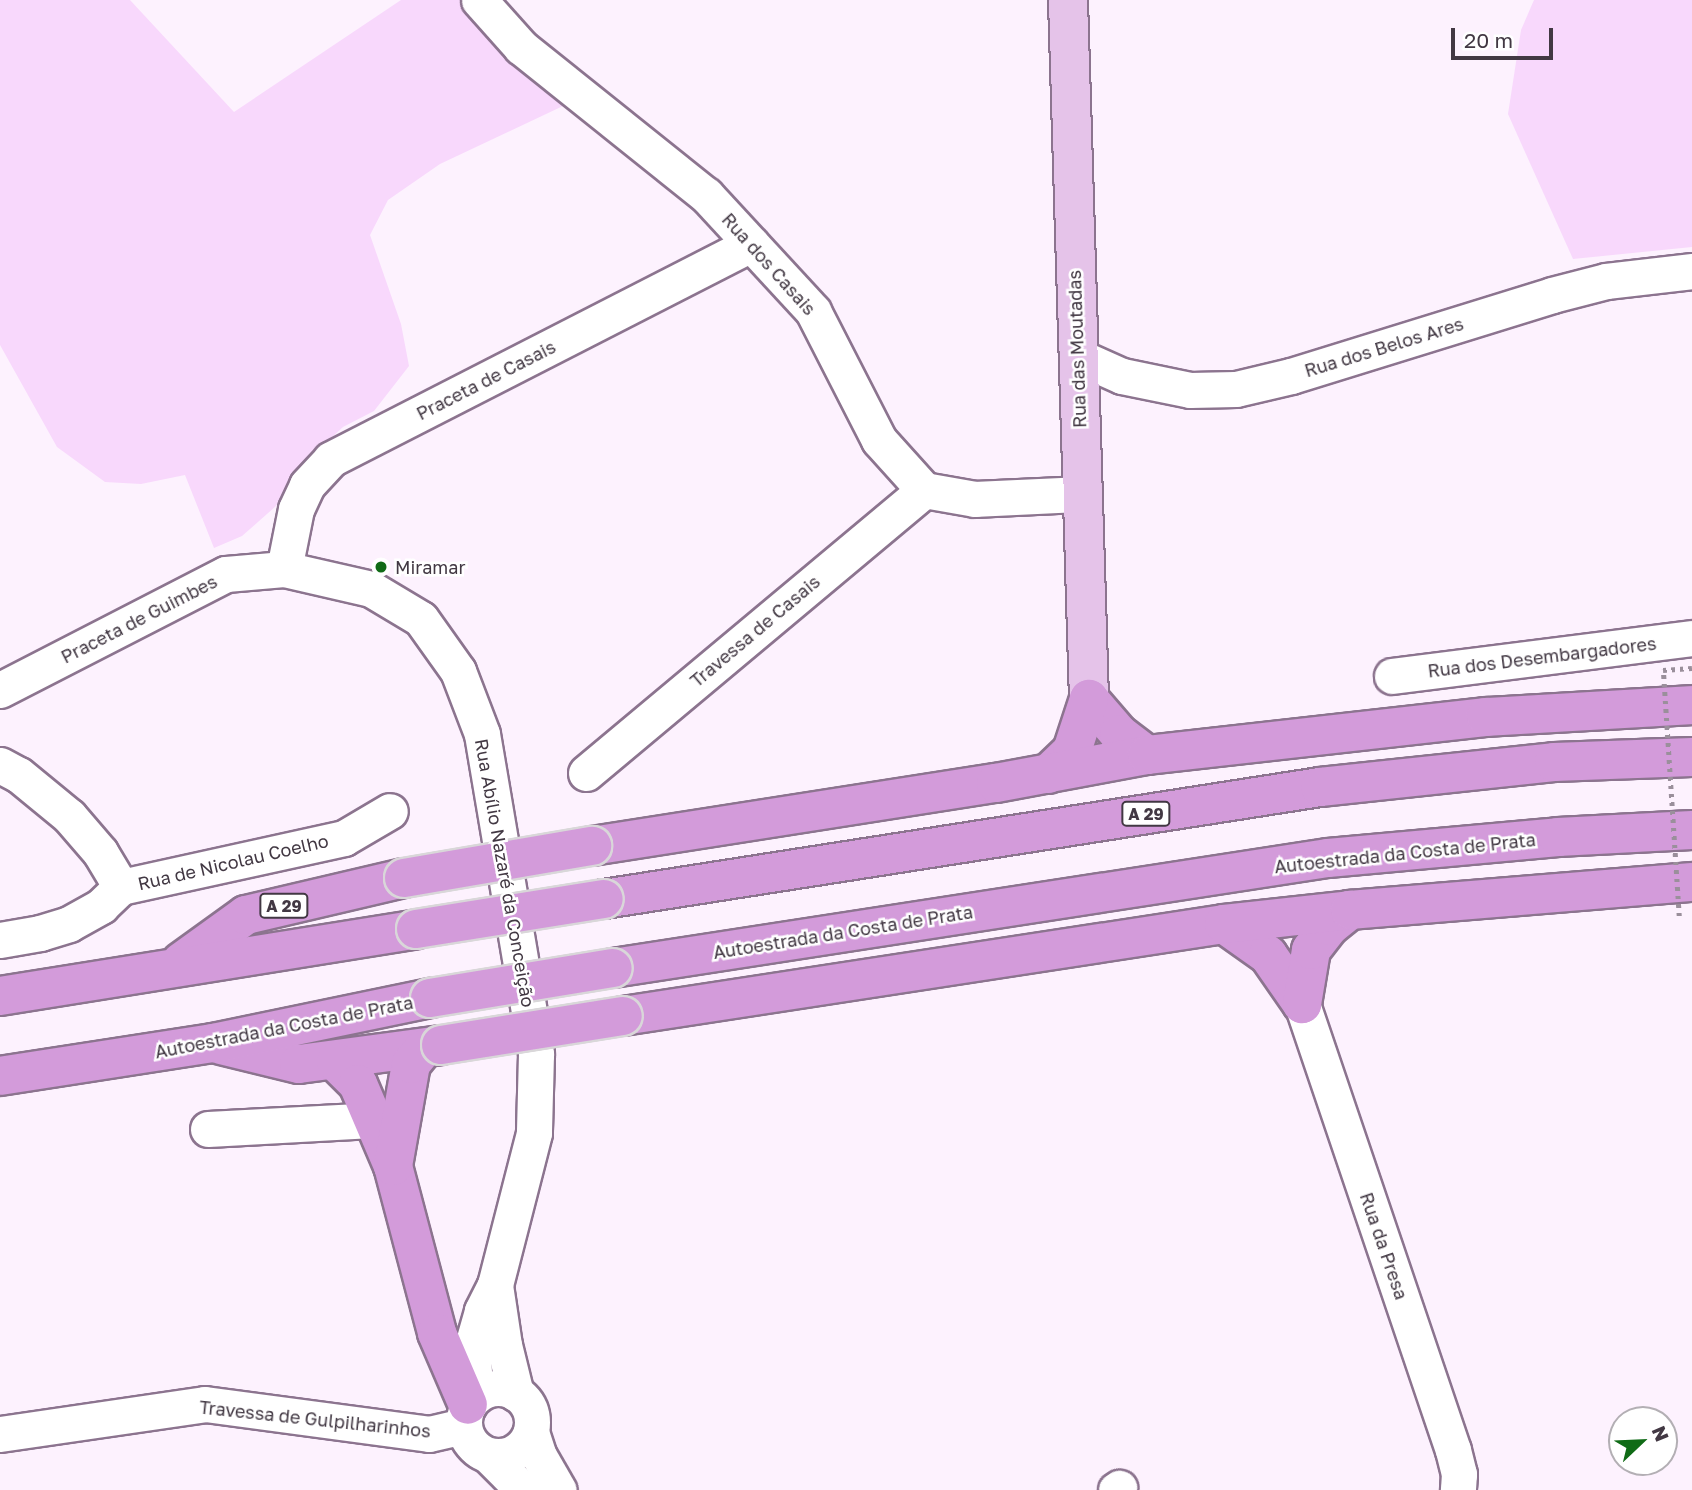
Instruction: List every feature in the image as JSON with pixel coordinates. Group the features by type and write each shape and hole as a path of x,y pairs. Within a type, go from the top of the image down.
{"highway":[{"path":"1089,699 1119,734 1147,755"},
{"path":"1048,774 1072,751 1089,699"},
{"name":"A 29","path":"177,965 246,915 404,878 1048,774 1147,755 1486,717 1692,705"},
{"name":"A 29","path":"0,996 177,965 1320,787 1554,762 1692,757"},
{"name":"Autoestrada da Costa de Prata","path":"0,1076 213,1043 430,999 613,968 1328,858 1558,837 1692,830"},
{"path":"213,1043 299,1064 336,1062 1224,924 1350,910 1685,899"},
{"path":"1302,1004 1311,950 1330,926 1350,910"},
{"path":"1224,924 1268,955 1302,1004"},
{"path":"393,1166 411,1063 432,1047"},
{"path":"336,1062 358,1084 393,1166 437,1333 469,1409"}],"main road":[{"name":"Rua das Moutadas","path":"1068,0 1089,699"}],"street":[{"name":"Rua dos Casais","path":"479,0 521,47 706,195 813,311 879,440 923,490"},
{"name":"Praceta de Casais","path":"285,569 296,509 307,485 331,459 751,244"},
{"name":"Rua dos Belos Ares","path":"1077,356 1136,379 1190,390 1236,389 1291,376 1606,281 1692,271"},
{"path":"923,490 975,499 1082,494"},
{"name":"Travessa de Casais","path":"586,773 923,490"},
{"name":"Praceta de Guimbes","path":"0,690 226,574 285,569"},
{"name":"Rua Abílio Nazaré da Conceição","path":"285,569 371,589 421,619 458,671 482,734 536,1054 534,1133 495,1285 482,1311 472,1347 469,1409"},
{"name":"Rua dos Desembargadores","path":"1392,676 1692,638"},
{"path":"0,765 19,775 69,816 100,852 121,887"},
{"name":"Rua de Nicolau Coelho","path":"0,940 40,933 69,924 101,906 121,887 344,838 390,811"},
{"name":"Rua da Presa","path":"1302,1004 1453,1450 1459,1474 1458,1490"},
{"path":"208,1129 372,1120"},
{"name":"Rua Abílio Nazaré da Conceição","path":"495,1285 504,1345 516,1394"},
{"path":"523,1490 489,1455 472,1445 469,1409 496,1388 516,1394 529,1410 531,1432 539,1456 559,1490"},
{"name":"Travessa de Gulpilharinhos","path":"0,1434 205,1404 429,1434 469,1409"},
{"path":"489,1455 510,1454 519,1449 531,1432"}],"path":[{"path":"1685,899 1663,670 1692,668"}],"shaded area":[{"path":"0,0 130,0 234,112 401,0 465,0 563,106 440,164 388,200 370,235 401,324 409,366 374,411 343,427 302,465 276,506 242,536 214,548 185,475 141,484 105,482 57,447 0,345"},
{"path":"1534,0 1692,0 1692,247 1573,259 1508,114 1521,30"}],"place":[{"name":"Miramar","path":"381,567"}]}
